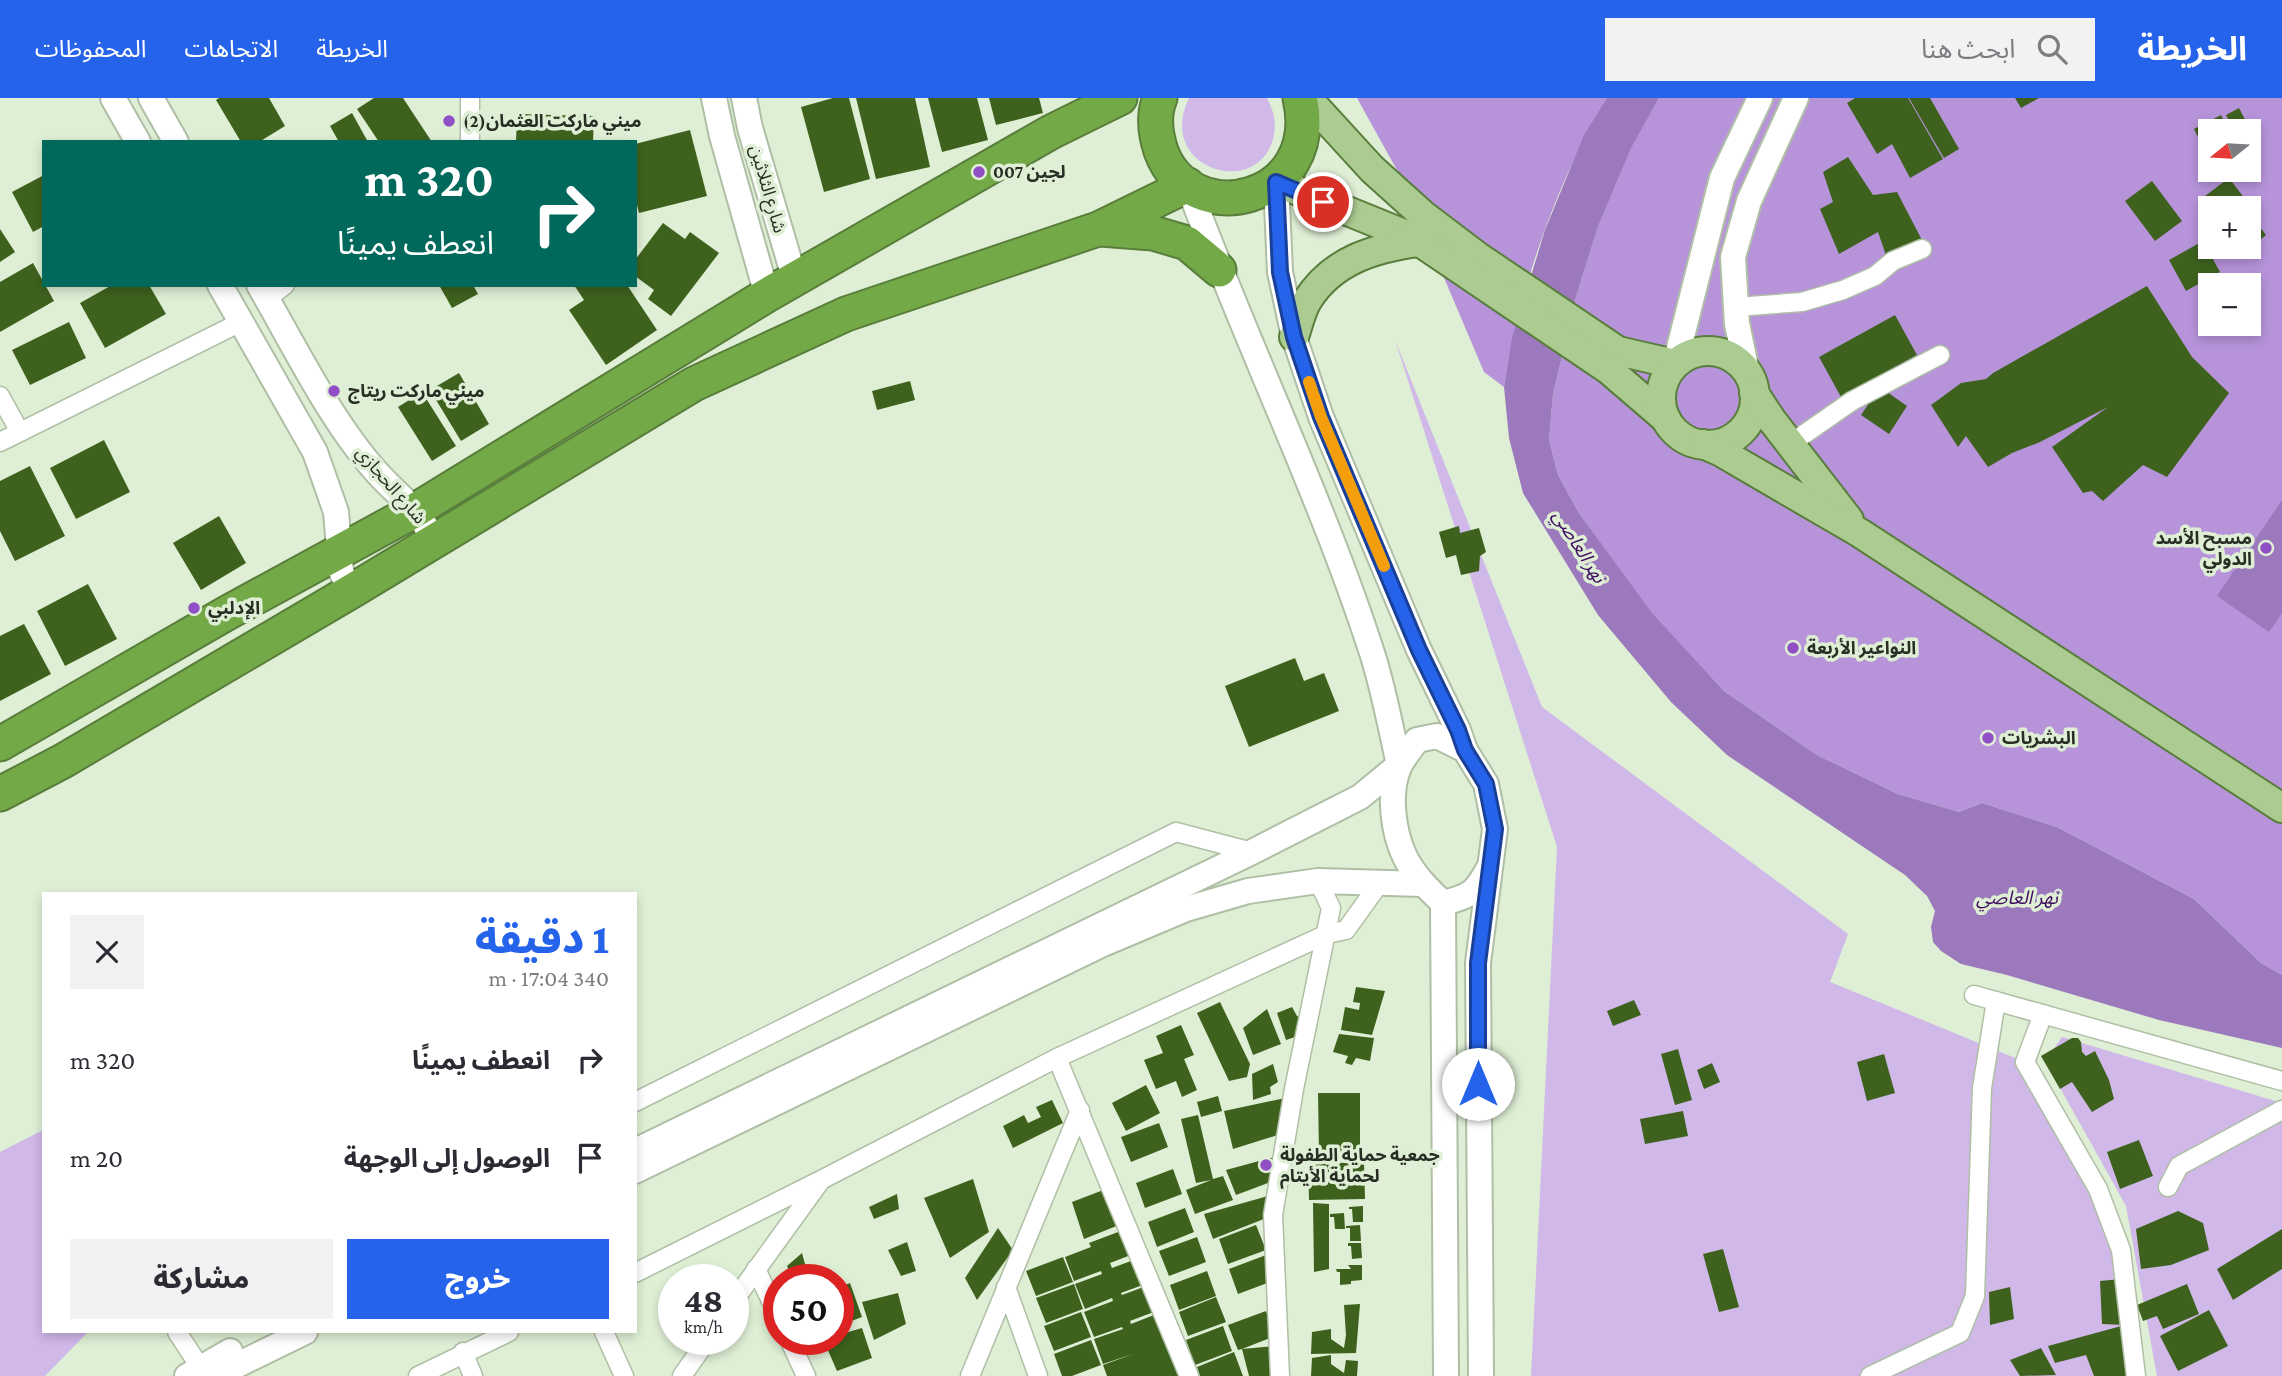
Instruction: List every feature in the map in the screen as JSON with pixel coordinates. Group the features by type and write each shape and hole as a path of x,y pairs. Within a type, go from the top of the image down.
{"highway":[{"path":"0,744 340,550 414,511 781,288 1051,132 1120,98"},
{"path":"1160,98 1155,120 1163,157 1188,185 1223,198 1259,192 1276,182 1289,169 1299,153 1304,135 1300,98"},
{"path":"0,794 63,761 355,589 694,384 846,314 1098,229 1188,185"},
{"path":"1098,229 1153,233 1186,243 1219,270"}],"main road":[{"path":"113,98 137,140"},
{"path":"151,98 175,140"},
{"path":"714,98 722,136 781,288"},
{"name":"شارع الثلاثين","path":"744,98 781,288"},
{"path":"1307,98 1372,169 1483,273"},
{"path":"1666,419 1662,408 1663,385 1675,364 1722,178 1760,98"},
{"path":"1703,444 1726,441 1745,427 1751,417 1750,382 1736,307 1733,257 1749,201 1796,98"},
{"path":"1481,1376 1478,963 1495,829 1486,784 1465,750 1419,650 1321,417 1294,337 1280,272 1276,182 1419,242 1483,273 1614,360 1681,436 1721,452 1860,533 2282,808"},
{"path":"1188,185 1219,270 1279,412 1352,598 1373,658 1399,765 1393,787 1396,822 1405,856 1423,884 1443,903 1446,1376"},
{"path":"1294,337 1306,302 1325,277 1353,258 1386,247 1419,242"},
{"path":"221,287 315,452 336,512 341,571 345,580 355,589"},
{"name":"شارع الحجازي","path":"270,290 328,404 366,462 425,523 432,543"},
{"path":"1614,360 1675,364 1695,353 1718,352 1729,356 1750,382 1790,444 1860,533"},
{"path":"637,1150 1360,797 1399,765 1417,740 1437,736 1465,750"},
{"path":"1443,903 1465,898 1477,889 1490,866"},
{"path":"637,1170 1115,939 1186,909 1248,891 1318,881 1423,884"},
{"path":"201,1373 266,1333"},
{"path":"201,1373 302,1333"}],"street":[{"path":"470,98 470,140"},
{"path":"1736,307 1802,302 1843,290 1875,276 1892,261 1922,249"},
{"path":"0,442 242,322"},
{"path":"1790,444 1852,401 1940,355"},
{"path":"0,396 20,432"},
{"path":"637,1101 1176,832 1252,852"},
{"path":"1280,1376 1273,1215 1294,1089 1331,908 1318,881"},
{"path":"637,1272 1057,1058 1327,934 1346,930 1379,884"},
{"path":"1974,995 2282,1081"},
{"path":"1870,1376 1960,1333 1975,1296 1982,1088 1996,1001"},
{"path":"2043,1014 2025,1062 2098,1189 2121,1250 2136,1376"},
{"path":"1057,1058 1189,1376"},
{"path":"970,1376 1080,1110"},
{"path":"2168,1187 2179,1166 2282,1110"},
{"path":"749,1278 821,1180"},
{"path":"755,1269 763,1285"},
{"path":"1006,1287 1038,1376"},
{"path":"178,1333 201,1373"},
{"path":"418,1376 507,1333"},
{"path":"604,1333 624,1376"},
{"path":"463,1352 473,1376"},
{"path":"682,1376 697,1355"},
{"path":"796,1355 806,1376"}],"shaded area":[{"path":"1189,98 1267,98 1275,128 1273,139 1263,158 1248,168 1230,171 1212,168 1196,158 1185,143 1182,122"},
{"path":"1357,98 1607,98 1572,165 1542,238 1519,312 1504,387 1484,372 1403,181"},
{"path":"1659,98 2282,98 2282,975 2261,963 2194,899 2057,827 1982,803 1959,812 1898,794 1817,755 1724,691 1652,614 1579,513 1558,475 1549,440 1553,394 1576,297 1598,227 1631,147"},
{"path":"1395,340 1542,707 1848,934 1830,982 2025,1062 2121,1250 2136,1376 1531,1376 1557,847"},
{"path":"2062,1037 2282,1103 2282,1376 2157,1376 2126,1206 2045,1061"},
{"path":"42,1131 42,1333 87,1333 45,1376 0,1376 0,1152"}],"water":[{"name":"نهر العاصي","path":"1607,98 1659,98 1631,148 1598,227 1576,297 1553,394 1549,440 1558,475 1579,513 1652,613 1724,691 1817,755 1898,794 1959,812 1982,803 2057,827 2194,899 2261,963 2282,975 2282,1048 2159,1020 1961,964 1941,951 1933,942 1931,927 1935,911 1927,896 1905,875 1727,755 1671,702 1598,615 1523,493 1509,438 1504,387 1512,338 1545,230 1584,135"},
{"name":"مسبح الأسد الدولي","path":"2282,500 2282,613 2269,632 2217,596"}],"building":[{"path":"269,98 285,126 262,140 240,140 216,100"},
{"path":"374,98 403,98 431,140 378,140 357,109"},
{"path":"833,98 849,98 870,179 824,192 801,107"},
{"path":"856,98 915,98 930,167 876,179"},
{"path":"928,98 977,98 988,140 942,152"},
{"path":"989,98 1039,98 1043,113 996,125"},
{"path":"1855,98 1908,98 1943,159 1910,178 1892,144 1877,154 1847,103"},
{"path":"1909,98 1930,98 1959,149 1944,158"},
{"path":"2015,98 2039,98 2021,108"},
{"path":"2239,108 2245,119 2228,119 2226,115"},
{"path":"352,113 367,140 338,140 330,126"},
{"path":"517,114 594,116 593,140 516,140"},
{"path":"690,130 707,196 639,213 637,143"},
{"path":"1848,157 1873,195 1897,192 1923,242 1888,261 1878,232 1839,254 1820,209 1833,202 1823,172"},
{"path":"42,176 42,227 33,232 12,192"},
{"path":"2152,181 2182,221 2155,241 2125,201"},
{"path":"2224,182 2232,182 2243,196 2205,196"},
{"path":"663,223 685,239 690,232 719,253 671,316 648,299 654,290 637,277 637,257"},
{"path":"0,229 15,252 0,262"},
{"path":"2198,244 2198,259 2213,259 2220,272 2198,273 2198,284 2186,291 2169,260"},
{"path":"33,263 42,279 42,287 46,287 54,301 0,332 0,282"},
{"path":"2147,286 2192,357 2229,393 2167,477 2143,465 2103,501 2092,491 2083,493 2052,447 2108,407 1988,467 1966,436 1958,447 1931,405 1961,383 1986,379"},
{"path":"108,287 150,287 166,314 105,348 80,303"},
{"path":"440,287 474,287 478,294 452,308"},
{"path":"575,287 628,287 657,330 606,365 569,310 584,300"},
{"path":"1895,315 1917,355 1841,397 1819,357"},
{"path":"69,322 86,358 30,385 12,350"},
{"path":"459,373 489,424 461,441 430,390"},
{"path":"910,381 915,400 877,410 872,391"},
{"path":"1880,387 1907,406 1889,434 1861,415"},
{"path":"422,392 456,446 432,461 398,407"},
{"path":"104,440 130,492 76,519 50,468"},
{"path":"30,466 65,536 15,561 0,531 0,481"},
{"path":"219,516 246,563 201,590 173,543"},
{"path":"1459,526 1460,533 1479,528 1486,552 1480,556 1479,571 1461,575 1456,555 1446,558 1439,532"},
{"path":"88,584 117,639 65,666 37,611"},
{"path":"24,624 51,674 0,701 0,636"},
{"path":"1295,658 1304,681 1324,673 1339,711 1249,747 1225,686"},
{"path":"1356,987 1385,991 1372,1035 1341,1030 1345,1007 1359,1010 1360,1003 1353,1002"},
{"path":"1634,1000 1641,1015 1613,1026 1607,1011"},
{"path":"1220,1002 1250,1064 1247,1077 1229,1081 1197,1013"},
{"path":"1292,1007 1297,1016 1305,1020 1304,1034 1286,1040 1277,1013"},
{"path":"1267,1009 1281,1044 1253,1055 1243,1028"},
{"path":"1181,1025 1194,1055 1184,1059 1197,1090 1182,1097 1176,1081 1156,1089 1144,1060 1163,1053 1156,1036"},
{"path":"1339,1034 1374,1038 1370,1061 1356,1058 1352,1065 1345,1063 1348,1056 1333,1052"},
{"path":"2072,1038 2078,1038 2086,1056 2095,1051 2109,1080 2114,1099 2092,1112 2072,1082 2060,1089 2041,1056"},
{"path":"1678,1049 1692,1100 1675,1105 1661,1054"},
{"path":"1884,1054 1895,1093 1867,1101 1857,1062"},
{"path":"1712,1063 1720,1082 1704,1089 1697,1070"},
{"path":"1273,1064 1278,1082 1270,1087 1271,1094 1253,1100 1252,1074"},
{"path":"1146,1085 1160,1113 1126,1131 1112,1103"},
{"path":"1318,1093 1360,1093 1360,1156 1319,1156"},
{"path":"1218,1096 1222,1111 1201,1117 1197,1102"},
{"path":"1290,1097 1284,1133 1233,1149 1224,1111"},
{"path":"1052,1100 1063,1123 1013,1148 1003,1126 1024,1115 1028,1123 1041,1117 1036,1107"},
{"path":"1683,1111 1688,1136 1645,1144 1640,1119"},
{"path":"1198,1115 1213,1179 1223,1176 1233,1200 1195,1214 1186,1190 1211,1180 1196,1183 1181,1119"},
{"path":"1159,1123 1168,1147 1131,1162 1121,1137"},
{"path":"2139,1140 2153,1176 2120,1189 2107,1152"},
{"path":"1278,1156 1273,1181 1236,1195 1226,1170"},
{"path":"1364,1162 1365,1199 1309,1200 1308,1164"},
{"path":"1173,1169 1182,1194 1145,1208 1136,1183"},
{"path":"973,1179 989,1232 950,1258 924,1198"},
{"path":"1106,1189 1119,1225 1084,1239 1072,1202"},
{"path":"897,1194 899,1209 874,1219 869,1207"},
{"path":"1268,1196 1269,1217 1213,1239 1204,1214"},
{"path":"1313,1203 1329,1204 1329,1269 1314,1272"},
{"path":"1363,1206 1363,1222 1353,1222 1352,1209 1349,1207"},
{"path":"1185,1208 1194,1232 1157,1247 1148,1222"},
{"path":"2178,1211 2203,1223 2209,1250 2171,1265 2141,1269 2136,1229"},
{"path":"1344,1213 1345,1229 1335,1229 1334,1217 1330,1217 1330,1214"},
{"path":"1256,1225 1266,1250 1228,1264 1219,1239"},
{"path":"1360,1225 1361,1241 1350,1241 1350,1228 1346,1226"},
{"path":"998,1228 1013,1250 977,1300 965,1278"},
{"path":"1126,1229 1136,1253 1110,1263 1112,1268 1139,1258 1148,1283 1121,1293 1122,1295 1149,1285 1159,1310 1130,1321 1131,1324 1159,1313 1185,1376 1107,1376 1103,1365 1133,1354 1103,1364 1094,1339 1123,1329 1122,1327 1094,1337 1084,1312 1113,1301 1112,1298 1085,1309 1075,1284 1102,1274 1101,1271 1074,1281 1065,1257 1091,1247 1089,1243"},
{"path":"2282,1229 2282,1269 2233,1300 2217,1269"},
{"path":"1197,1237 1206,1262 1169,1276 1159,1251"},
{"path":"907,1242 916,1271 901,1276 888,1250"},
{"path":"1348,1243 1361,1243 1362,1258 1352,1259 1351,1246 1348,1246"},
{"path":"1723,1249 1739,1307 1719,1312 1703,1254"},
{"path":"802,1253 805,1264 789,1264"},
{"path":"1266,1255 1275,1280 1238,1294 1229,1269"},
{"path":"1063,1257 1073,1282 1036,1296 1026,1271"},
{"path":"1348,1265 1362,1265 1362,1280 1340,1285 1340,1272 1336,1269 1351,1269"},
{"path":"1207,1271 1216,1296 1179,1310 1170,1285"},
{"path":"2121,1279 2125,1325 2102,1324 2100,1281"},
{"path":"1074,1284 1083,1309 1046,1323 1036,1298"},
{"path":"2187,1284 2199,1314 2163,1329 2157,1316 2143,1321 2137,1305"},
{"path":"2010,1287 2014,1319 1990,1325 1989,1292"},
{"path":"898,1293 906,1324 874,1340 862,1302"},
{"path":"854,1294 862,1317 854,1320"},
{"path":"1216,1297 1226,1322 1188,1336 1179,1312"},
{"path":"1360,1304 1356,1353 1311,1354 1312,1332 1331,1329 1331,1339 1344,1348 1344,1305"},
{"path":"2209,1310 2228,1346 2178,1371 2160,1336"},
{"path":"1266,1311 1275,1336 1238,1350 1228,1325"},
{"path":"1081,1312 1091,1337 1054,1351 1044,1326"},
{"path":"2125,1325 2129,1376 2094,1376 2086,1355 2055,1363 2048,1346"},
{"path":"1223,1326 1232,1351 1195,1365 1186,1340"},
{"path":"862,1328 872,1358 837,1371 830,1355 854,1355 854,1330"},
{"path":"1091,1340 1101,1365 1072,1376 1062,1376 1054,1354"},
{"path":"1274,1346 1276,1376 1249,1376 1242,1349"},
{"path":"2041,1348 2056,1375 2020,1376 2010,1360"},
{"path":"1234,1352 1243,1376 1200,1376 1197,1367"},
{"path":"1331,1355 1331,1364 1344,1373 1346,1360 1358,1361 1357,1376 1311,1376 1312,1358"}],"slow traffic":[{"path":"1309,382 1384,566"}],"place":[{"name":"ميني ماركت العثمان(2)","path":"449,121"},
{"name":"لجين 007","path":"979,172"},
{"name":"ميني ماركت ريتاج","path":"334,391"},
{"name":"مسبح الأسد الدولي","path":"2266,548"},
{"name":"الإدلبي","path":"194,608"},
{"name":"النواعير الأربعة","path":"1793,648"},
{"name":"البشريات","path":"1988,738"},
{"name":"جمعية حماية الطفولة لحماية الأيتام","path":"1266,1165"}],"route":[{"path":"1323,202 1276,182 1280,272 1294,337 1321,417 1419,650 1465,750 1486,784 1495,829 1478,963 1478,1084"}]}
